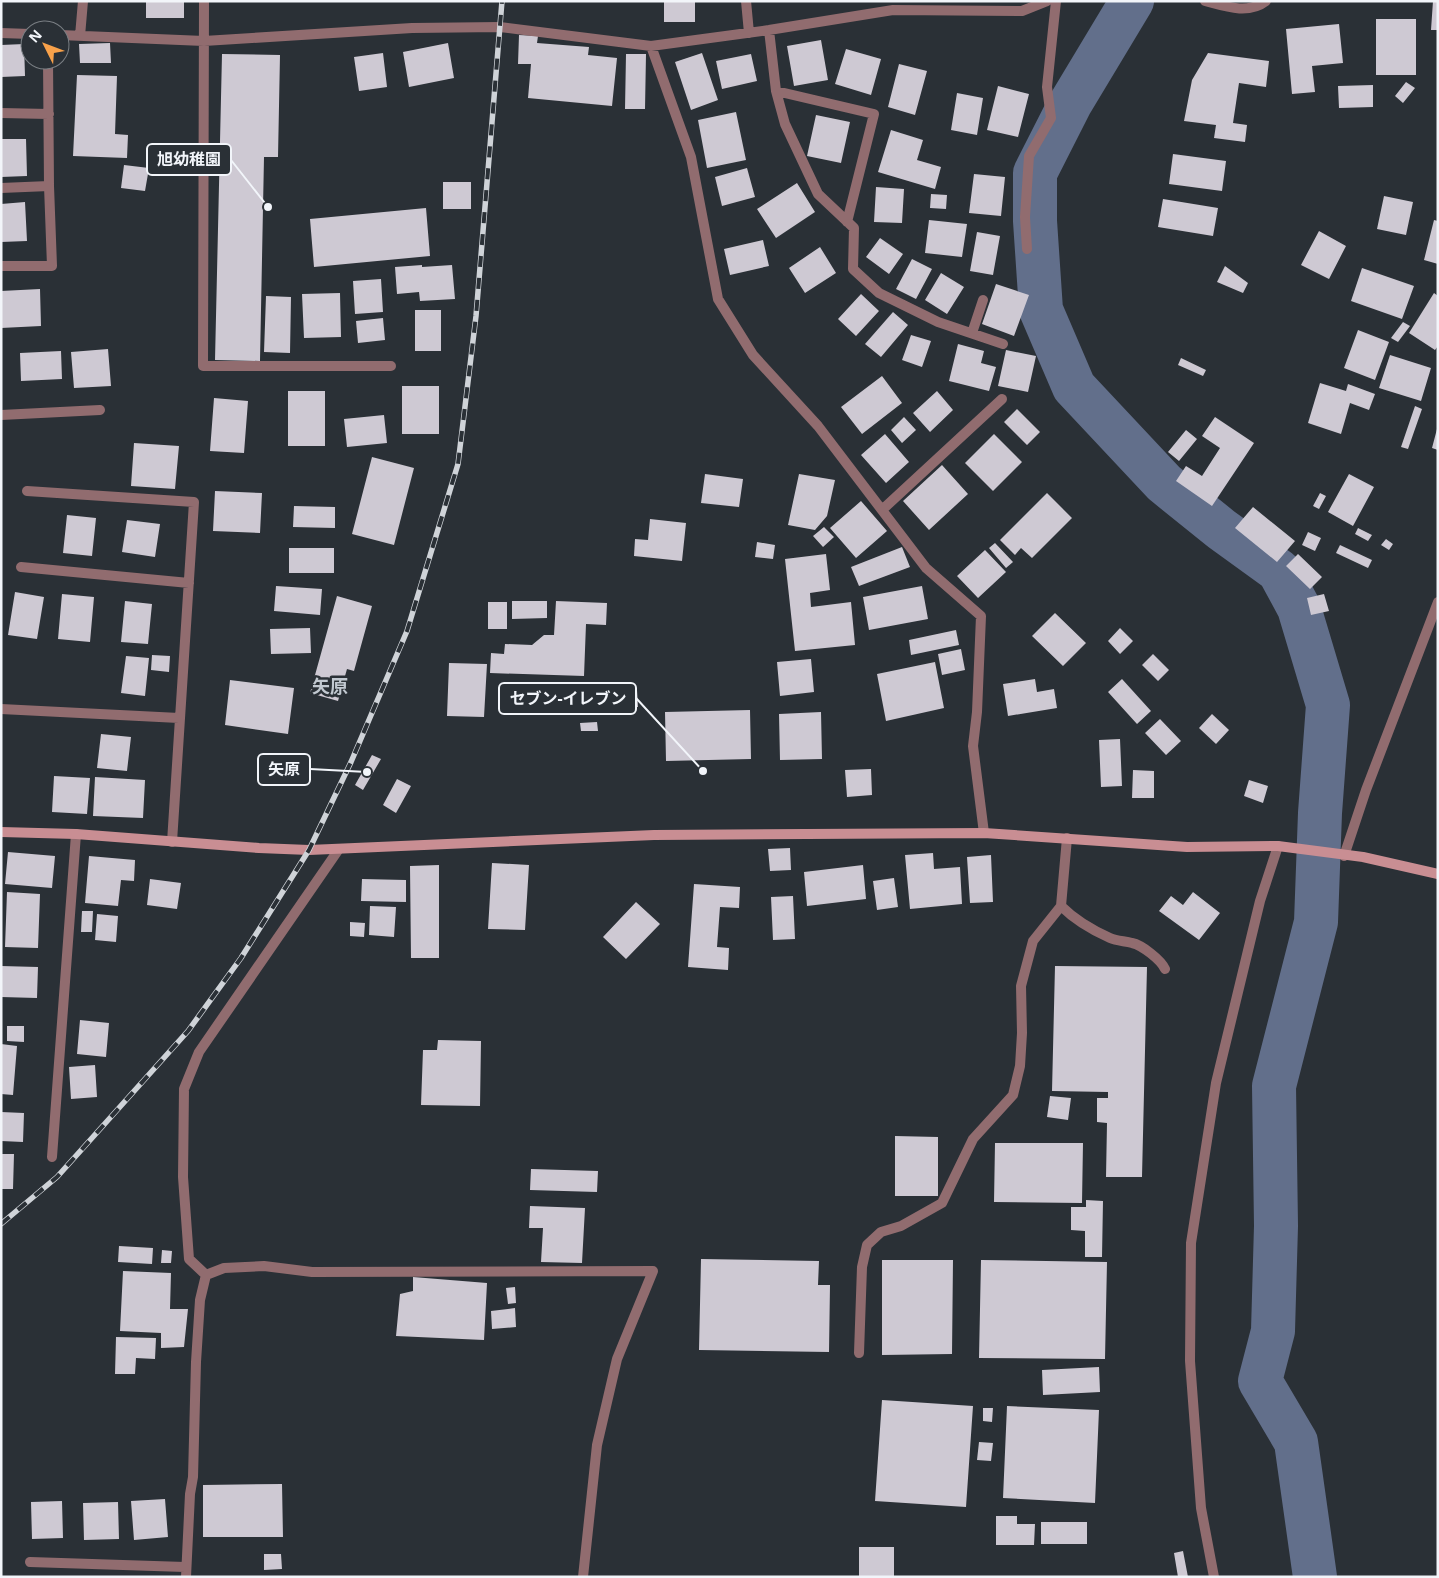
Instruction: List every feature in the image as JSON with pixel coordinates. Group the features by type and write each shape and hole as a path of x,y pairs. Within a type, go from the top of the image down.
{"street":[{"path":"80,36 83,1"},
{"path":"204,1 203,366 391,366"},
{"path":"746,1 749,33"},
{"path":"70,36 204,41 412,28 500,28 651,46 749,33 893,10 1022,11 1047,1"},
{"path":"1026,249 1025,217 1029,156 1051,118 1047,87 1056,1"},
{"path":"1205,1 1240,9 1260,6 1266,1"},
{"path":"769,30 776,91 785,124 818,194 854,228 852,269 879,293 938,322 1003,344"},
{"path":"1,33 20,34"},
{"path":"651,46 690,157 718,299 753,355 818,426 926,568 981,616 974,746 984,833"},
{"path":"1,266 52,266 48,70"},
{"path":"776,91 874,114 847,222"},
{"path":"1,113 49,114"},
{"path":"1,188 49,186"},
{"path":"972,333 983,300"},
{"path":"882,510 1002,399"},
{"path":"1,415 100,410"},
{"path":"27,491 194,502 172,842"},
{"path":"21,566 189,584"},
{"path":"1344,856 1366,790 1438,602"},
{"path":"1,709 179,718"},
{"path":"1,832 76,834 309,850 654,835 984,833 1187,847 1278,846 1363,858 1438,874"},
{"path":"52,1156 76,834"},
{"path":"858,1353 862,1267 867,1245 881,1232 901,1226 942,1203 973,1139 1013,1095 1020,1066 1022,1033 1021,986 1033,941 1061,906 1067,838"},
{"path":"1214,1577 1201,1508 1190,1361 1191,1243 1216,1083 1260,902 1278,846"},
{"path":"206,1275 189,1260 183,1177 184,1090 199,1052 339,849"},
{"path":"1061,906 1074,918 1111,939 1135,943 1152,955 1165,969"},
{"path":"206,1275 224,1268 264,1266 312,1272 653,1271 617,1359 597,1445 583,1577"},
{"path":"30,1562 185,1572 190,1494 193,1477 196,1362 200,1300 206,1275"}],"building":[{"path":"146,1 184,1 184,18 146,18"},
{"path":"664,1 695,1 695,22 664,22"},
{"path":"1433,1 1438,1 1438,30 1431,30"},
{"path":"1376,19 1416,19 1416,75 1376,75"},
{"path":"1339,24 1343,63 1312,66 1315,92 1292,94 1286,29"},
{"path":"519,35 538,36 537,43 589,47 588,55 617,58 612,106 528,98 531,64 518,64"},
{"path":"821,40 828,80 794,86 787,46"},
{"path":"110,43 111,63 80,63 79,44"},
{"path":"448,43 454,78 409,87 403,52"},
{"path":"20,44 20,70 25,70 25,76 1,77 1,45"},
{"path":"846,49 881,59 871,95 835,84"},
{"path":"383,53 387,87 359,91 354,57"},
{"path":"702,53 718,100 691,110 675,62"},
{"path":"1208,53 1269,61 1266,87 1239,83 1233,123 1247,125 1245,142 1214,138 1216,125 1184,121 1192,80"},
{"path":"222,54 280,55 278,157 264,157 260,361 215,360"},
{"path":"626,54 646,54 645,109 625,109"},
{"path":"751,54 757,81 722,89 716,61"},
{"path":"899,64 927,71 915,115 888,107"},
{"path":"77,75 117,76 115,134 128,135 127,158 73,156"},
{"path":"1406,82 1415,88 1403,103 1395,96"},
{"path":"1373,85 1373,107 1339,108 1338,86"},
{"path":"998,86 1029,94 1018,137 987,130"},
{"path":"957,93 983,98 977,135 951,130"},
{"path":"736,112 746,160 707,168 698,120"},
{"path":"816,115 850,122 841,163 807,156"},
{"path":"891,130 923,140 917,160 941,167 935,189 878,172"},
{"path":"1,139 26,139 27,176 1,177"},
{"path":"1173,154 1226,161 1222,191 1169,184"},
{"path":"124,165 149,168 145,191 121,188"},
{"path":"747,168 755,197 722,206 715,177"},
{"path":"974,174 1005,177 1001,216 969,213"},
{"path":"443,182 471,182 471,209 443,209"},
{"path":"797,183 815,212 776,238 757,209"},
{"path":"876,187 904,189 902,223 874,222"},
{"path":"931,194 947,195 946,209 930,208"},
{"path":"1384,196 1413,202 1406,235 1377,229"},
{"path":"1163,199 1218,208 1213,236 1158,227"},
{"path":"25,202 27,241 1,242 1,204"},
{"path":"426,208 430,256 314,267 310,219"},
{"path":"929,220 967,224 962,257 925,253"},
{"path":"1434,220 1438,221 1438,264 1424,260"},
{"path":"1319,231 1346,246 1329,279 1301,265"},
{"path":"977,232 1000,236 993,275 970,271"},
{"path":"880,238 903,254 889,274 866,257"},
{"path":"763,240 769,266 730,275 724,249"},
{"path":"820,247 836,273 805,293 789,268"},
{"path":"912,259 932,269 916,299 896,289"},
{"path":"422,265 422,267 452,265 455,299 420,301 419,292 397,294 395,267"},
{"path":"1225,266 1248,283 1243,293 1217,282"},
{"path":"1362,268 1414,286 1402,319 1351,301"},
{"path":"941,273 964,287 947,314 925,300"},
{"path":"381,279 383,312 355,314 353,281"},
{"path":"996,284 1029,295 1014,336 982,324"},
{"path":"40,289 41,326 1,328 1,291"},
{"path":"340,293 341,337 304,338 302,294"},
{"path":"1434,293 1438,296 1438,346 1435,350 1409,333"},
{"path":"861,294 879,311 856,336 838,319"},
{"path":"266,296 291,297 290,353 264,352"},
{"path":"415,310 441,310 441,351 415,351"},
{"path":"893,312 908,325 881,357 865,344"},
{"path":"383,318 385,340 358,343 356,321"},
{"path":"1403,322 1410,326 1398,342 1391,338"},
{"path":"1358,330 1389,342 1375,380 1344,368"},
{"path":"911,335 931,341 922,367 902,360"},
{"path":"958,344 984,351 981,363 996,367 989,391 949,381"},
{"path":"108,349 111,386 74,388 71,352"},
{"path":"1006,350 1036,356 1028,392 998,386"},
{"path":"61,351 62,379 21,381 20,353"},
{"path":"1390,355 1431,368 1421,401 1379,388"},
{"path":"1181,358 1206,370 1203,376 1178,365"},
{"path":"882,376 902,403 862,434 841,407"},
{"path":"1320,383 1346,391 1348,384 1375,394 1369,410 1350,403 1341,434 1308,423"},
{"path":"402,386 439,386 439,434 402,434"},
{"path":"288,391 325,391 325,446 288,446"},
{"path":"937,391 953,410 930,432 913,413"},
{"path":"214,398 248,401 244,453 210,451"},
{"path":"1415,406 1422,409 1408,449 1401,447"},
{"path":"1017,409 1040,432 1027,445 1004,422"},
{"path":"384,415 387,443 347,447 344,419"},
{"path":"904,417 916,430 902,443 891,430"},
{"path":"1215,417 1254,443 1212,506 1176,481 1186,466 1202,476 1220,448 1202,436"},
{"path":"1438,429 1438,450 1432,448"},
{"path":"1186,430 1197,439 1179,461 1168,452"},
{"path":"885,434 909,462 886,483 861,455"},
{"path":"994,434 1022,462 993,491 965,463"},
{"path":"134,443 179,446 175,489 131,486"},
{"path":"372,457 414,468 394,545 352,534"},
{"path":"942,465 968,494 929,530 903,501"},
{"path":"705,474 743,479 739,507 701,503"},
{"path":"799,474 835,480 827,516 815,530 788,525"},
{"path":"1349,474 1374,487 1353,526 1328,512"},
{"path":"215,491 262,493 260,533 213,531"},
{"path":"1047,493 1072,518 1032,558 1021,548 1015,555 1000,540"},
{"path":"1320,493 1326,496 1319,509 1313,506"},
{"path":"861,501 887,531 856,558 830,528"},
{"path":"294,506 335,507 335,528 293,527"},
{"path":"1253,507 1295,541 1277,562 1235,528"},
{"path":"67,515 96,518 92,556 63,553"},
{"path":"650,519 686,523 682,561 634,556 635,539 648,540"},
{"path":"127,520 160,524 155,557 122,552"},
{"path":"824,527 834,537 823,547 813,536"},
{"path":"1358,528 1372,535 1368,541 1355,534"},
{"path":"1308,532 1321,538 1315,551 1302,545"},
{"path":"1386,539 1393,544 1389,550 1381,545"},
{"path":"757,542 775,545 773,559 755,557"},
{"path":"995,543 1013,562 1006,568 989,548"},
{"path":"1340,545 1372,560 1368,568 1336,553"},
{"path":"902,547 910,567 859,586 851,567"},
{"path":"289,548 334,548 334,573 289,573"},
{"path":"985,550 1006,572 978,598 957,576"},
{"path":"826,554 830,590 810,593 811,607 851,602 855,645 795,651 785,559"},
{"path":"1298,554 1322,577 1310,589 1286,566"},
{"path":"276,586 322,589 320,615 274,611"},
{"path":"922,586 928,619 869,630 863,597"},
{"path":"15,592 44,597 37,639 8,635"},
{"path":"62,594 94,597 90,642 58,639"},
{"path":"1324,594 1329,611 1311,615 1307,598"},
{"path":"337,596 372,606 354,671 347,669 338,701 310,693"},
{"path":"125,601 152,604 148,644 121,642"},
{"path":"512,601 547,601 547,618 512,619"},
{"path":"556,601 607,603 606,625 586,624 584,676 490,673 491,653 504,654 505,644 532,645 544,635 554,635"},
{"path":"488,602 507,602 507,629 488,629"},
{"path":"1055,613 1086,643 1063,666 1032,636"},
{"path":"310,628 311,653 271,654 270,629"},
{"path":"1120,628 1133,641 1120,654 1108,641"},
{"path":"956,630 959,645 911,655 909,640"},
{"path":"961,649 965,670 942,675 938,654"},
{"path":"1153,654 1169,670 1158,681 1142,665"},
{"path":"152,655 170,656 169,672 151,670"},
{"path":"126,656 149,658 145,696 121,693"},
{"path":"811,659 814,692 780,696 777,662"},
{"path":"935,662 944,708 886,721 877,674"},
{"path":"449,663 487,664 484,717 447,716"},
{"path":"1035,679 1037,692 1054,689 1057,708 1008,716 1003,684"},
{"path":"1122,679 1151,711 1137,724 1108,692"},
{"path":"230,680 294,688 288,734 225,725"},
{"path":"637,690 638,707 622,707 621,691"},
{"path":"750,710 751,759 666,761 665,712"},
{"path":"821,712 822,759 780,760 779,714"},
{"path":"1212,714 1229,730 1216,744 1199,728"},
{"path":"1160,719 1181,741 1166,755 1145,733"},
{"path":"597,722 598,731 581,731 580,723"},
{"path":"101,734 131,737 127,771 97,768"},
{"path":"1120,739 1122,786 1101,787 1099,740"},
{"path":"372,755 381,759 363,790 355,785"},
{"path":"871,769 872,795 847,797 845,770"},
{"path":"1133,770 1154,771 1154,798 1132,798"},
{"path":"54,776 90,778 87,814 52,812"},
{"path":"95,777 145,780 143,818 93,816"},
{"path":"397,779 411,786 396,813 383,805"},
{"path":"1249,780 1268,786 1263,803 1244,796"},
{"path":"790,848 791,870 770,871 768,849"},
{"path":"8,852 55,856 52,888 5,884"},
{"path":"933,853 934,869 960,867 962,904 910,909 905,855"},
{"path":"991,855 993,902 970,903 967,857"},
{"path":"89,856 135,860 134,881 121,880 118,906 85,903"},
{"path":"492,863 529,865 525,930 488,929"},
{"path":"439,865 439,958 411,958 410,866"},
{"path":"863,865 866,899 807,906 804,872"},
{"path":"894,878 898,907 877,910 873,881"},
{"path":"150,879 181,883 177,909 147,905"},
{"path":"362,879 406,880 406,902 361,901"},
{"path":"694,884 740,887 739,908 720,907 717,947 729,948 728,970 688,967"},
{"path":"7,892 40,894 38,948 5,947"},
{"path":"1193,892 1220,913 1199,940 1159,911 1171,896 1183,905"},
{"path":"793,896 795,939 773,940 771,897"},
{"path":"636,902 660,924 626,959 603,937"},
{"path":"370,906 396,907 394,937 369,935"},
{"path":"82,911 93,911 92,932 81,932"},
{"path":"97,914 118,916 116,942 95,940"},
{"path":"350,922 365,923 364,937 350,936"},
{"path":"1,966 38,967 37,998 1,997"},
{"path":"1055,966 1147,967 1142,1177 1106,1177 1107,1123 1097,1122 1097,1098 1108,1098 1108,1092 1052,1091"},
{"path":"80,1020 109,1023 106,1057 77,1054"},
{"path":"7,1026 24,1026 24,1042 7,1041"},
{"path":"438,1040 481,1041 480,1106 421,1105 423,1050 437,1050"},
{"path":"1,1044 17,1046 13,1095 1,1094"},
{"path":"95,1065 97,1097 71,1099 69,1067"},
{"path":"1050,1096 1071,1098 1068,1120 1047,1117"},
{"path":"1,1112 24,1113 23,1142 1,1141"},
{"path":"895,1136 938,1137 938,1196 895,1196"},
{"path":"995,1143 1083,1143 1082,1203 994,1202"},
{"path":"1,1154 14,1154 13,1189 1,1189"},
{"path":"531,1169 598,1171 597,1192 530,1190"},
{"path":"1086,1200 1103,1201 1102,1257 1085,1257 1085,1231 1071,1230 1071,1207 1086,1207"},
{"path":"530,1206 585,1208 582,1263 541,1262 543,1228 529,1228"},
{"path":"119,1246 153,1248 152,1264 118,1262"},
{"path":"162,1250 172,1251 171,1263 161,1263"},
{"path":"701,1259 819,1261 818,1285 830,1285 829,1352 699,1350"},
{"path":"882,1260 953,1260 952,1354 882,1355"},
{"path":"981,1260 1107,1262 1105,1359 979,1358"},
{"path":"123,1271 171,1273 170,1309 188,1309 184,1347 161,1348 161,1333 120,1331"},
{"path":"413,1277 487,1283 484,1340 396,1336 400,1294 413,1291"},
{"path":"515,1287 516,1303 508,1304 506,1288"},
{"path":"515,1308 516,1327 492,1329 491,1311"},
{"path":"116,1337 156,1338 155,1359 136,1358 135,1374 115,1374"},
{"path":"1099,1367 1100,1392 1043,1395 1042,1370"},
{"path":"882,1400 973,1406 966,1507 875,1501"},
{"path":"1007,1406 1099,1410 1095,1503 1003,1498"},
{"path":"983,1408 993,1408 992,1422 983,1421"},
{"path":"979,1442 993,1443 991,1461 977,1460"},
{"path":"282,1484 283,1537 203,1537 203,1485"},
{"path":"165,1499 168,1537 134,1540 131,1501"},
{"path":"62,1501 63,1538 32,1539 31,1502"},
{"path":"118,1502 119,1539 84,1540 83,1503"},
{"path":"996,1516 1017,1516 1017,1524 1035,1524 1034,1545 996,1545"},
{"path":"1041,1522 1087,1522 1087,1544 1041,1544"},
{"path":"859,1547 894,1547 894,1577 859,1577"},
{"path":"1183,1551 1188,1577 1178,1577 1174,1553"},
{"path":"264,1554 281,1554 282,1569 264,1570"}],"waterway":[{"path":"1132,1 1070,104 1035,173 1035,221 1041,310 1074,387 1164,483 1221,529 1279,571 1299,608 1328,705 1320,813 1316,922 1274,1086 1276,1226 1273,1331 1260,1381 1296,1442 1315,1577"}],"railway":[{"path":"1,1224 57,1177 188,1031 241,958 309,850 351,762 407,631 458,464 476,316 502,1"}],"place":[{"name":"旭幼稚園","path":"268,207"},
{"name":"セブン-イレブン","path":"703,771"},
{"name":"矢原","path":"367,772"}],"district":[{"name":"矢原","path":"330,686"}]}
